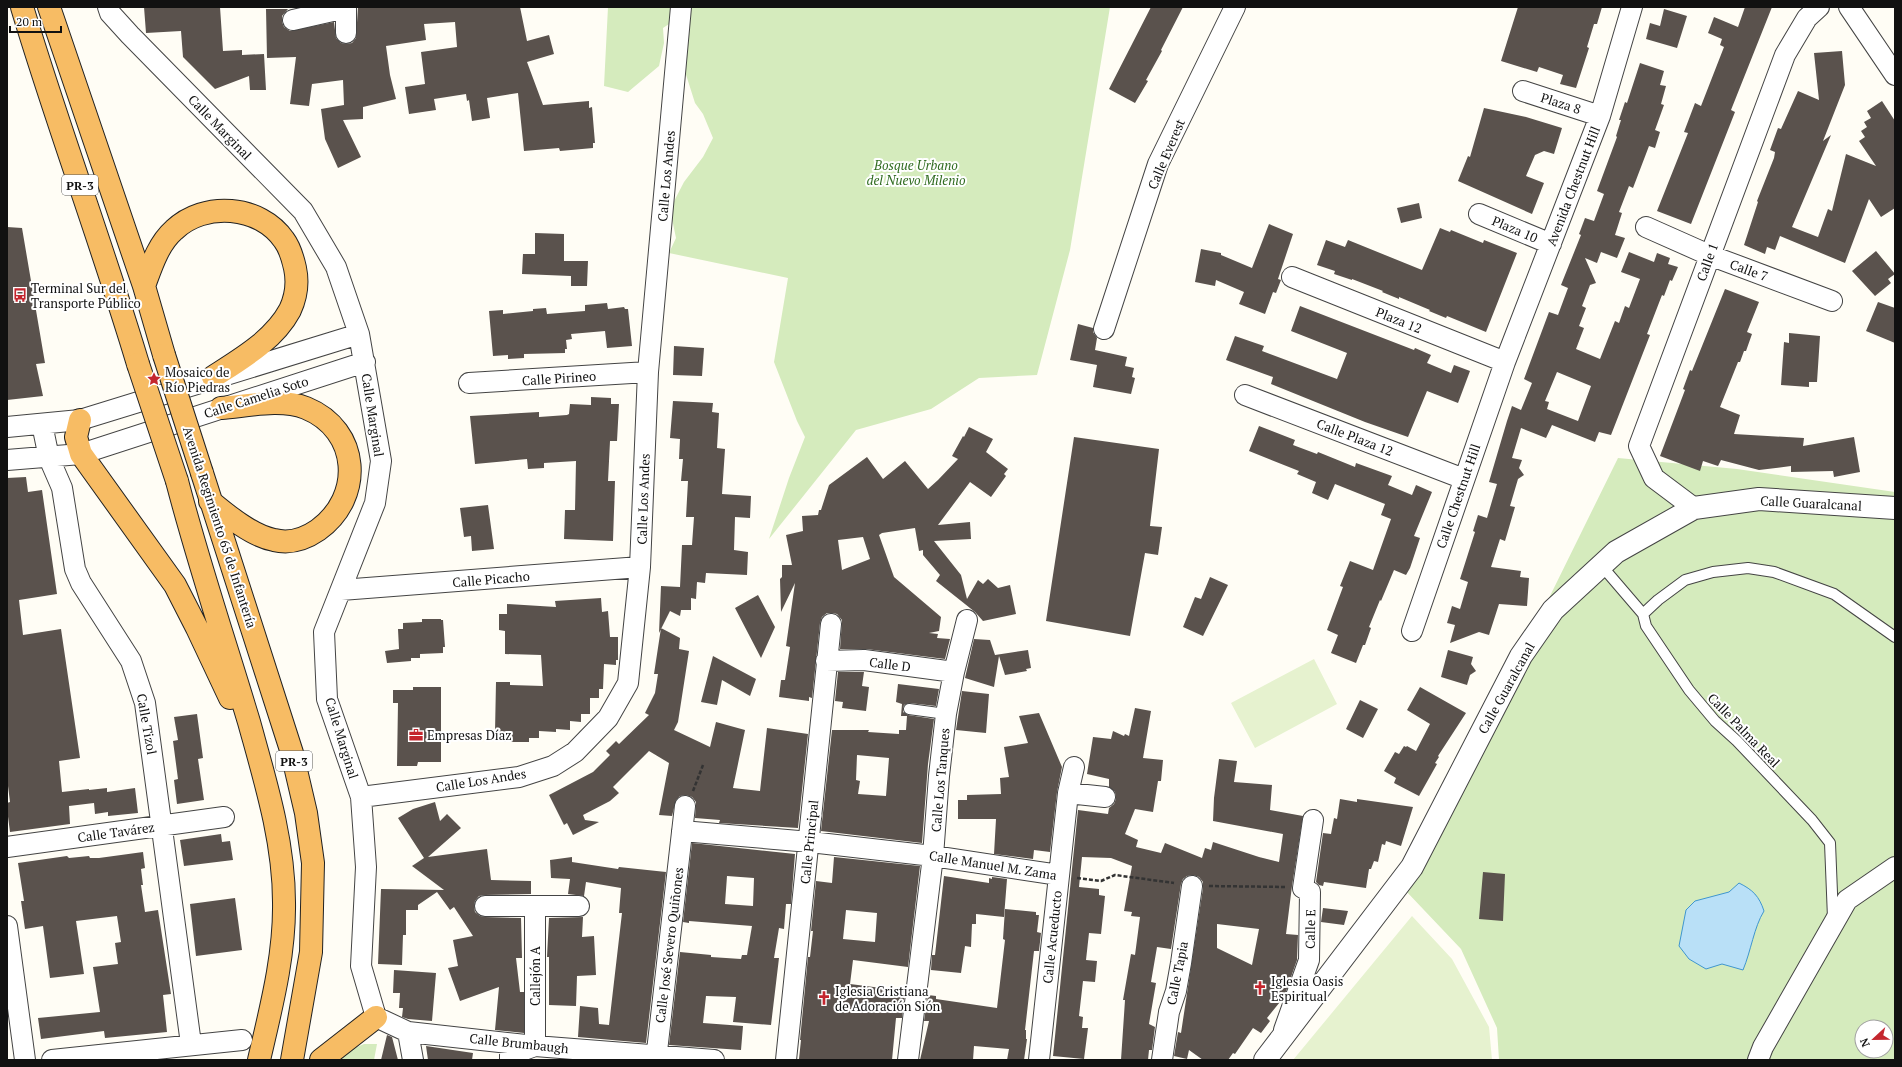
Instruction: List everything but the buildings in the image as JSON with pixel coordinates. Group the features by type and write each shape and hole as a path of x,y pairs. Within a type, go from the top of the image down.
{"highway":[{"name":"Avenida Regimiento 65 de Infantería","path":"22,7 177,481 260,763 274,821 284,902 282,950 259,1060"},
{"name":"Avenida Regimiento 65 de Infantería","path":"49,7 144,286 164,355 292,753 306,813 313,863 311,952 292,1060"},
{"path":"144,286 154,258 173,230 198,215 232,210 245,213 257,217 277,231 285,240 296,272 294,300 289,310 270,335 249,353 213,378"},
{"path":"210,500 236,521 254,531 274,540 292,541 311,535 327,523 341,507 348,489 349,462 343,440 327,419 305,407 290,405 271,404 221,408"},
{"path":"80,420 76,437 81,454 175,584 260,763"},
{"path":"321,1060 376,1017"}],"street":[{"name":"Calle Marginal","path":"108,7 110,13 130,35 303,211 336,267 360,334 381,461 375,503 324,632 327,699 360,797 366,867 361,966 376,1017"},
{"name":"Calle Los Andes","path":"360,797 519,777 553,766 575,752 608,718 628,683 640,567 648,372 681,7"},
{"name":"Calle Everest","path":"1104,329 1158,164 1235,7"},
{"name":"Avenida Chestnut Hill","path":"1505,362 1600,116 1632,7"},
{"name":"Calle 1","path":"1694,508 1654,478 1639,446 1709,255 1785,55 1807,18 1819,7"},
{"path":"1849,7 1895,76"},
{"path":"292,20 346,8 346,33"},
{"name":"Plaza 8","path":"1523,91 1600,116"},
{"name":"Plaza 10","path":"1479,214 1551,244"},
{"name":"Calle 7","path":"1646,227 1709,255 1832,300"},
{"name":"Plaza 12","path":"1292,277 1505,362"},
{"path":"7,427 80,420 360,334"},
{"name":"Calle Camelia Soto","path":"7,460 49,458 81,454 365,362"},
{"name":"Calle Chestnut Hill","path":"1412,631 1505,362"},
{"name":"Calle Pirineo","path":"469,383 648,372"},
{"name":"Calle Plaza 12","path":"1245,395 1464,479"},
{"name":"Calle Tizol","path":"42,424 49,458 62,488 75,569 81,583 131,661 145,703 191,1044"},
{"name":"Calle Guaralcanal","path":"1265,1060 1412,867 1521,656 1554,610 1601,565 1616,552 1694,508 1759,500 1891,505"},
{"name":"Calle Picacho","path":"341,590 640,567"},
{"name":"Calle Los Tanques","path":"908,1060 933,856 939,776 946,714 954,672 967,620"},
{"name":"Calle Principal","path":"786,1060 810,842 826,661 831,624"},
{"name":"Calle D","path":"826,661 864,660 954,672"},
{"name":"Calle Acueducto","path":"1039,1060 1068,793 1074,767"},
{"path":"1068,793 1105,797"},
{"name":"Calle José Severo Quiñones","path":"656,1057 685,806"},
{"name":"Calle Tavárez","path":"7,847 224,817"},
{"path":"1303,888 1313,820"},
{"name":"Calle Manuel M. Zama","path":"682,831 810,842 933,856 1059,876"},
{"path":"1758,1060 1763,1047 1848,900 1895,867"},
{"name":"Calle Tapia","path":"1162,1060 1169,1012 1176,991 1181,963 1192,886"},
{"name":"Calle E","path":"1282,1038 1309,960 1310,892 1303,888"},
{"path":"485,906 579,906"},
{"name":"Callejón A","path":"534,1046 535,907"},
{"path":"7,926 25,1060"},
{"name":"Calle Brumbaugh","path":"376,1017 408,1032 534,1046 656,1057 714,1060"},
{"path":"408,1032 413,1060"},
{"path":"52,1060 191,1044 242,1040"},
{"path":"510,1060 510,1055 534,1046"}],"lane":[{"name":"Calle Palma Real","path":"1601,565 1643,614 1646,626 1689,690 1715,721 1737,741 1812,820 1830,843 1834,924"},
{"path":"1643,614 1658,600 1685,580 1713,572 1748,568 1774,572 1834,594 1895,637"},
{"path":"909,709 946,714"}],"path":[{"path":"685,806 690,803 695,782 703,764"},
{"name":"Calle Manuel M. Zama","path":"1059,876 1100,881 1115,875 1192,886 1303,888"}],"green space":[{"name":"Bosque Urbano del Nuevo Milenio","path":"608,7 1110,7 1070,250 1037,375 979,378 931,409 856,430 769,539 789,478 805,437 797,421 774,362 788,278 669,253 676,238 670,209 684,182 703,157 713,138 703,114 695,103 682,62 675,20 663,28 664,43 659,66 628,92 604,86"},
{"path":"1618,458 1737,469 1895,492 1895,1060 1499,1060 1497,1028 1461,949 1405,890"},
{"path":"1314,659 1337,704 1255,748 1231,703"},
{"path":"1412,916 1452,959 1489,1027 1492,1060 1293,1060"},
{"path":"364,1044 377,1044 374,1060 338,1060 350,1050"}],"water":[{"path":"1739,883 1755,894 1764,911 1758,924 1743,970 1722,964 1706,969 1689,959 1679,946 1686,910 1695,901 1729,892"}],"place":[{"name":"Terminal Sur del Transporte Público","path":"20,295"},
{"name":"Mosaico de Río Piedras","path":"154,379"},
{"name":"Empresas Díaz","path":"416,735"},
{"name":"Iglesia Oasis Espiritual","path":"1260,988"},
{"name":"Iglesia Cristiana de Adoración Sión","path":"824,998"}]}
